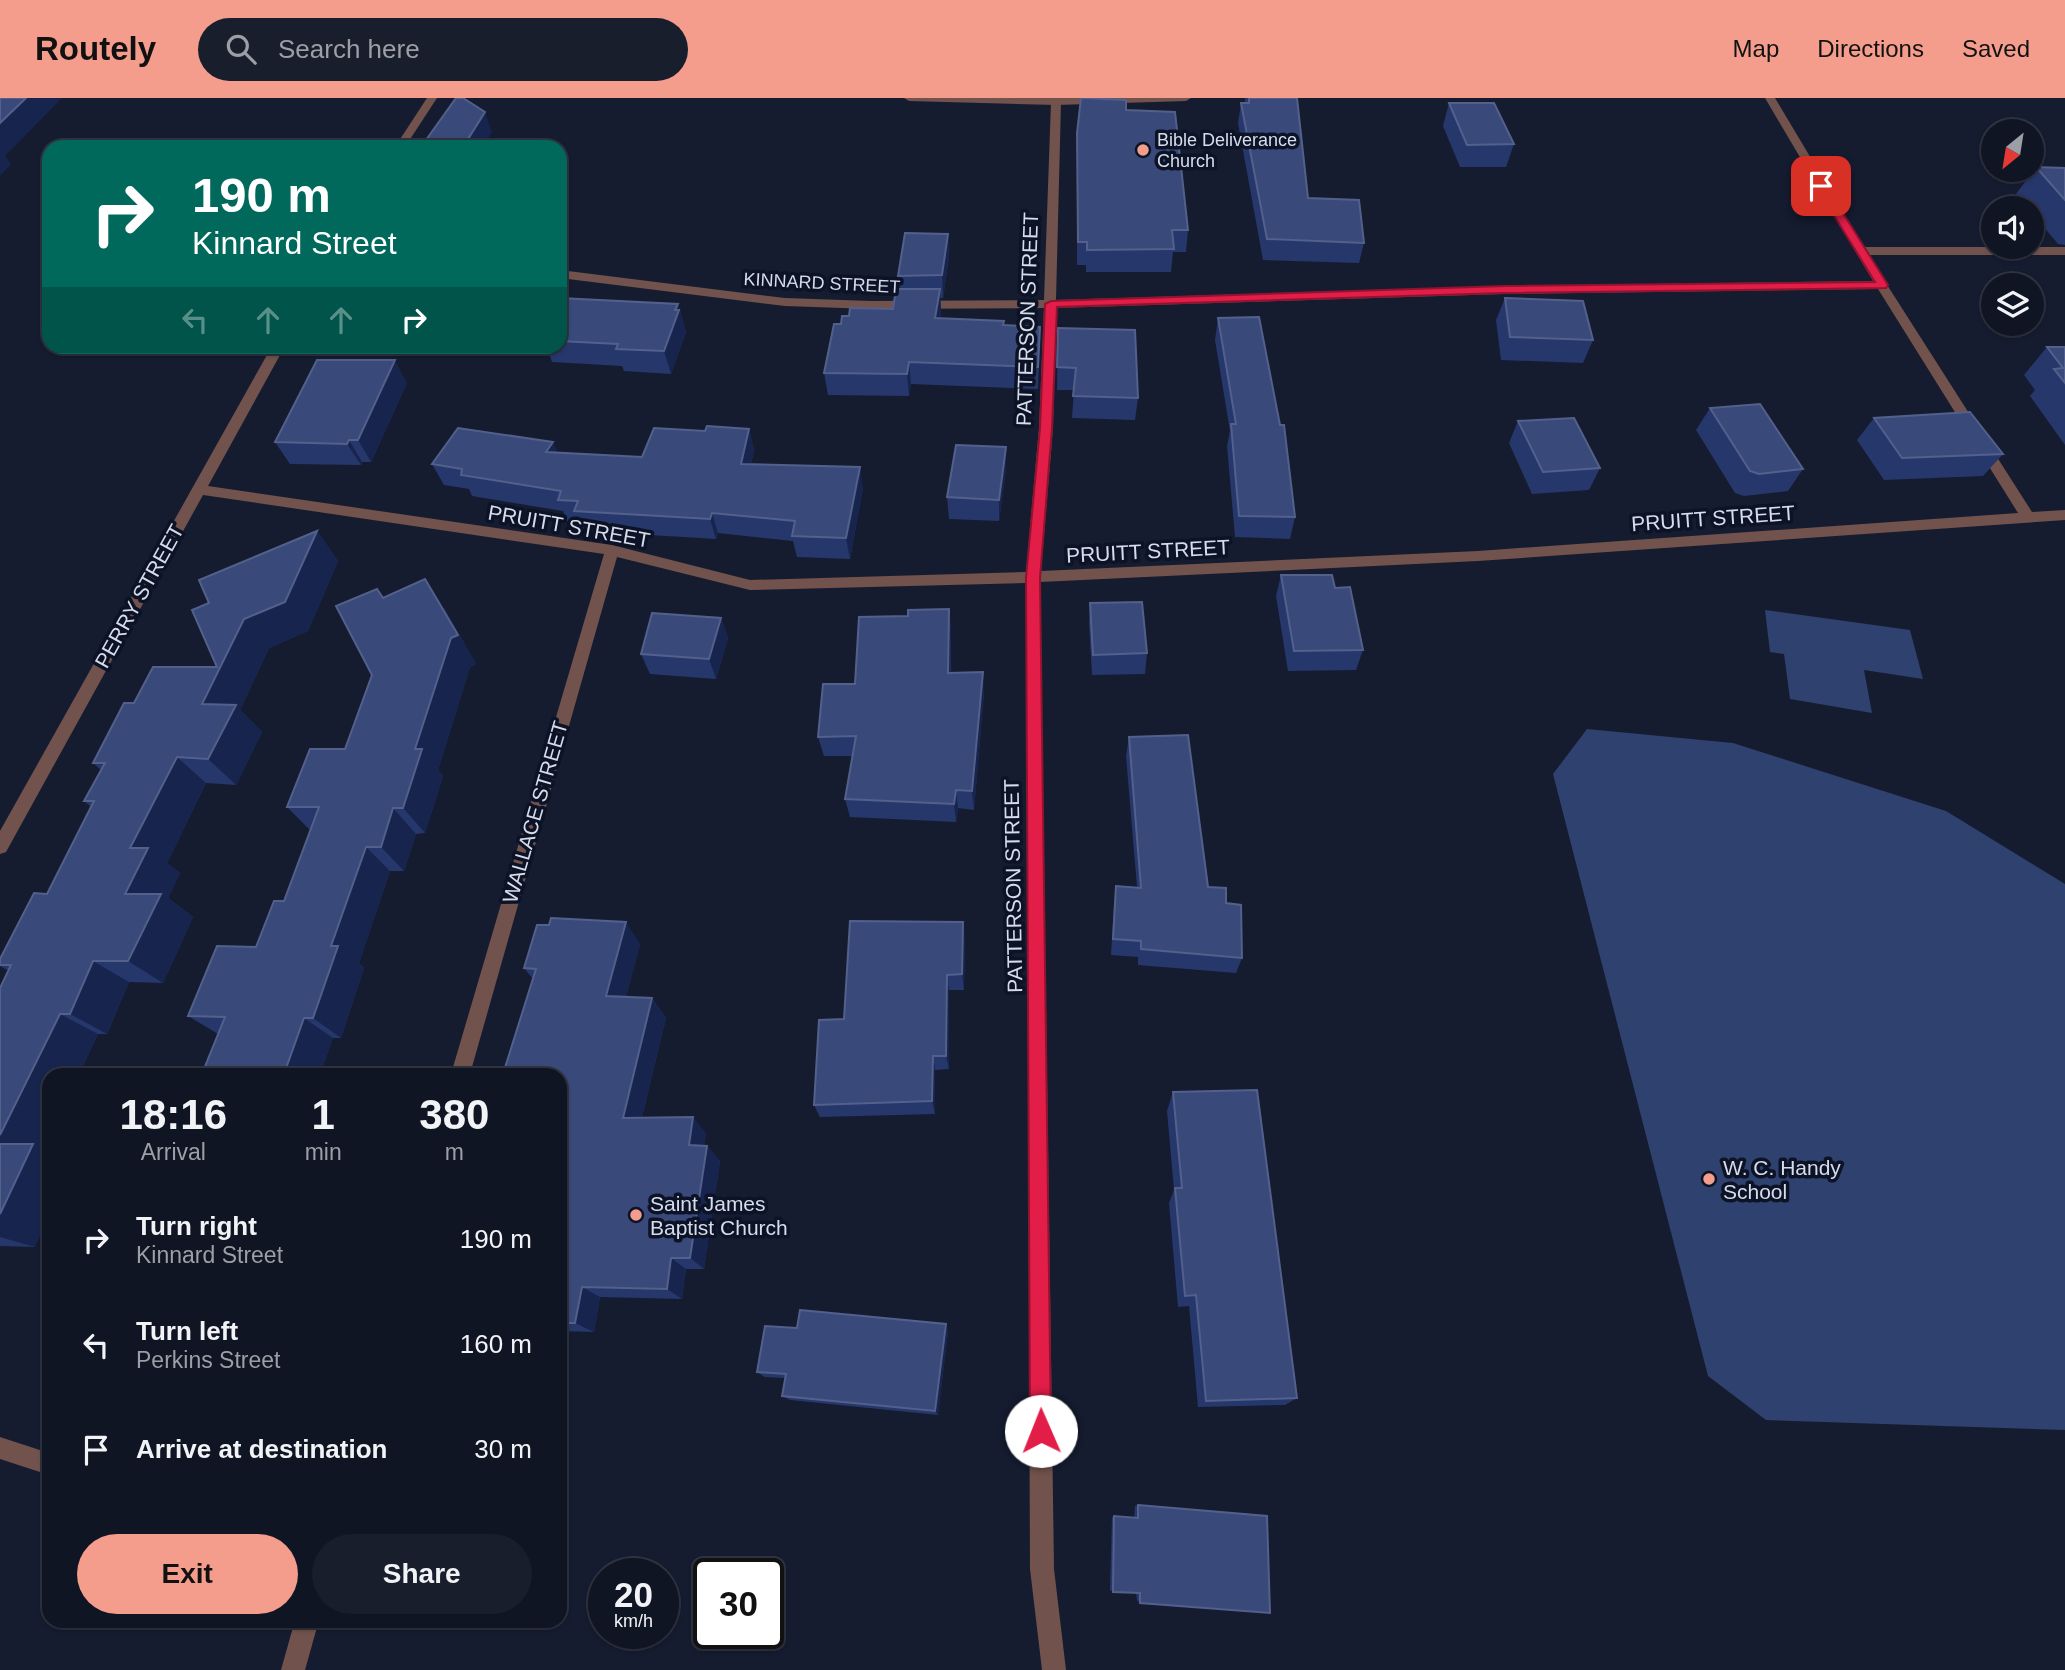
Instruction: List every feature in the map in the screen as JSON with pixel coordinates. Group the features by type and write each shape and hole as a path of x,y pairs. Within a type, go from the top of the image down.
{"street":[{"path":"405,140 432,98"},
{"path":"909,98 1056,102 1186,98"},
{"path":"1770,98 1860,251 2027,516"},
{"name":"PATTERSON STREET","path":"1054,1670 1042,1569 1033,578 1046,428 1056,102"},
{"path":"1860,251 2065,251"},
{"name":"KINNARD STREET","path":"567,275 785,302 871,305 1051,304 1504,290 1882,285"},
{"name":"PERRY STREET","path":"0,847 274,354"},
{"name":"PRUITT STREET","path":"197,489 612,550 750,585 1033,578 1478,556 2065,514"},
{"name":"WALLACE STREET","path":"463,1068 612,550"},
{"path":"0,1448 42,1462"},
{"path":"293,1670 305,1628"}],"shaded area":[{"path":"1765,610 1910,630 1923,679 1864,670 1872,713 1790,699 1784,654 1770,652"},
{"path":"1587,729 1733,743 1946,811 2065,884 2065,1430 1766,1420 1708,1376 1553,774"}],"building":[{"path":"0,98 26,98 0,123"},
{"path":"456,98 463,98 485,112 467,140 426,140"},
{"path":"1081,98 1126,100 1126,110 1175,112 1188,230 1172,230 1174,249 1087,250 1087,242 1078,242 1077,133"},
{"path":"1249,98 1297,98 1308,198 1359,200 1364,243 1267,239 1241,103 1249,103"},
{"path":"1449,103 1494,103 1514,144 1467,145"},
{"path":"2044,167 2065,168 2065,200 2044,176"},
{"path":"905,233 948,234 942,275 898,276"},
{"path":"896,289 940,289 935,318 1004,321 1003,325 1040,327 1038,367 909,362 907,374 824,373 834,324 841,324 842,316 849,316 850,308 893,309"},
{"path":"567,298 678,304 675,310 679,310 664,351 616,349 618,344 567,341"},
{"path":"1505,298 1583,301 1593,340 1510,337"},
{"path":"1259,317 1280,425 1284,425 1295,517 1239,516 1231,424 1236,424 1218,318"},
{"path":"1058,328 1135,330 1138,398 1073,396 1076,368 1057,367"},
{"path":"2047,347 2065,347 2065,383 2054,369 2063,368"},
{"path":"317,360 395,360 358,440 349,440 347,444 275,442"},
{"path":"1760,404 1803,469 1759,474 1750,471 1710,408"},
{"path":"1970,412 2003,454 1902,458 1874,418"},
{"path":"1574,418 1600,468 1543,472 1518,421"},
{"path":"707,426 749,429 741,464 860,467 846,538 792,536 795,521 712,513 710,519 574,511 578,501 558,500 561,491 461,475 462,469 432,464 458,428 553,442 546,452 642,457 654,428 705,431"},
{"path":"956,445 1006,447 999,500 947,497"},
{"path":"317,531 285,602 244,619 202,704 236,705 208,759 177,757 130,848 148,848 125,894 161,894 128,961 93,961 70,1014 60,1014 0,1135 0,988 11,965 0,965 0,959 34,893 47,894 94,801 84,801 105,763 93,763 124,703 134,703 153,667 217,667 192,610 209,603 199,580"},
{"path":"1281,575 1332,575 1335,588 1350,587 1363,650 1294,651"},
{"path":"425,579 458,635 451,638 415,749 422,749 403,808 393,808 381,847 366,847 331,946 338,946 313,1018 304,1018 286,1068 204,1068 225,1017 188,1016 217,946 256,947 274,901 284,901 319,807 287,807 310,749 345,749 372,675 336,606 377,589 383,598"},
{"path":"1142,602 1147,653 1093,655 1090,603"},
{"path":"949,609 948,673 983,672 972,791 956,790 954,804 845,799 856,736 818,737 823,684 855,684 859,617 908,616 908,610"},
{"path":"652,613 721,618 709,659 641,654"},
{"path":"1188,735 1208,887 1226,888 1226,903 1241,905 1242,958 1141,949 1141,941 1113,939 1116,886 1141,888 1129,737"},
{"path":"551,918 626,922 606,996 652,998 623,1118 693,1117 689,1145 707,1146 690,1258 671,1258 667,1289 582,1287 575,1323 567,1323 567,1068 505,1068 536,969 524,968 537,925 549,925"},
{"path":"850,921 963,922 962,974 947,975 946,1056 933,1056 932,1101 814,1105 819,1020 844,1019"},
{"path":"1257,1090 1297,1398 1206,1401 1196,1295 1185,1296 1175,1188 1182,1188 1173,1092"},
{"path":"0,1144 33,1144 0,1214"},
{"path":"800,1310 946,1324 935,1411 782,1396 786,1374 757,1372 765,1326 797,1328"},
{"path":"1138,1505 1267,1516 1270,1613 1140,1603 1140,1593 1113,1592 1114,1516 1138,1518"}],"place":[{"name":"Bible Deliverance Church","path":"1143,150"},
{"name":"W. C. Handy School","path":"1709,1179"},
{"name":"Saint James Baptist Church","path":"636,1215"}],"route":[{"path":"1041,1431 1033,578 1046,428 1051,304 1504,290 1882,285 1821,186"}]}
